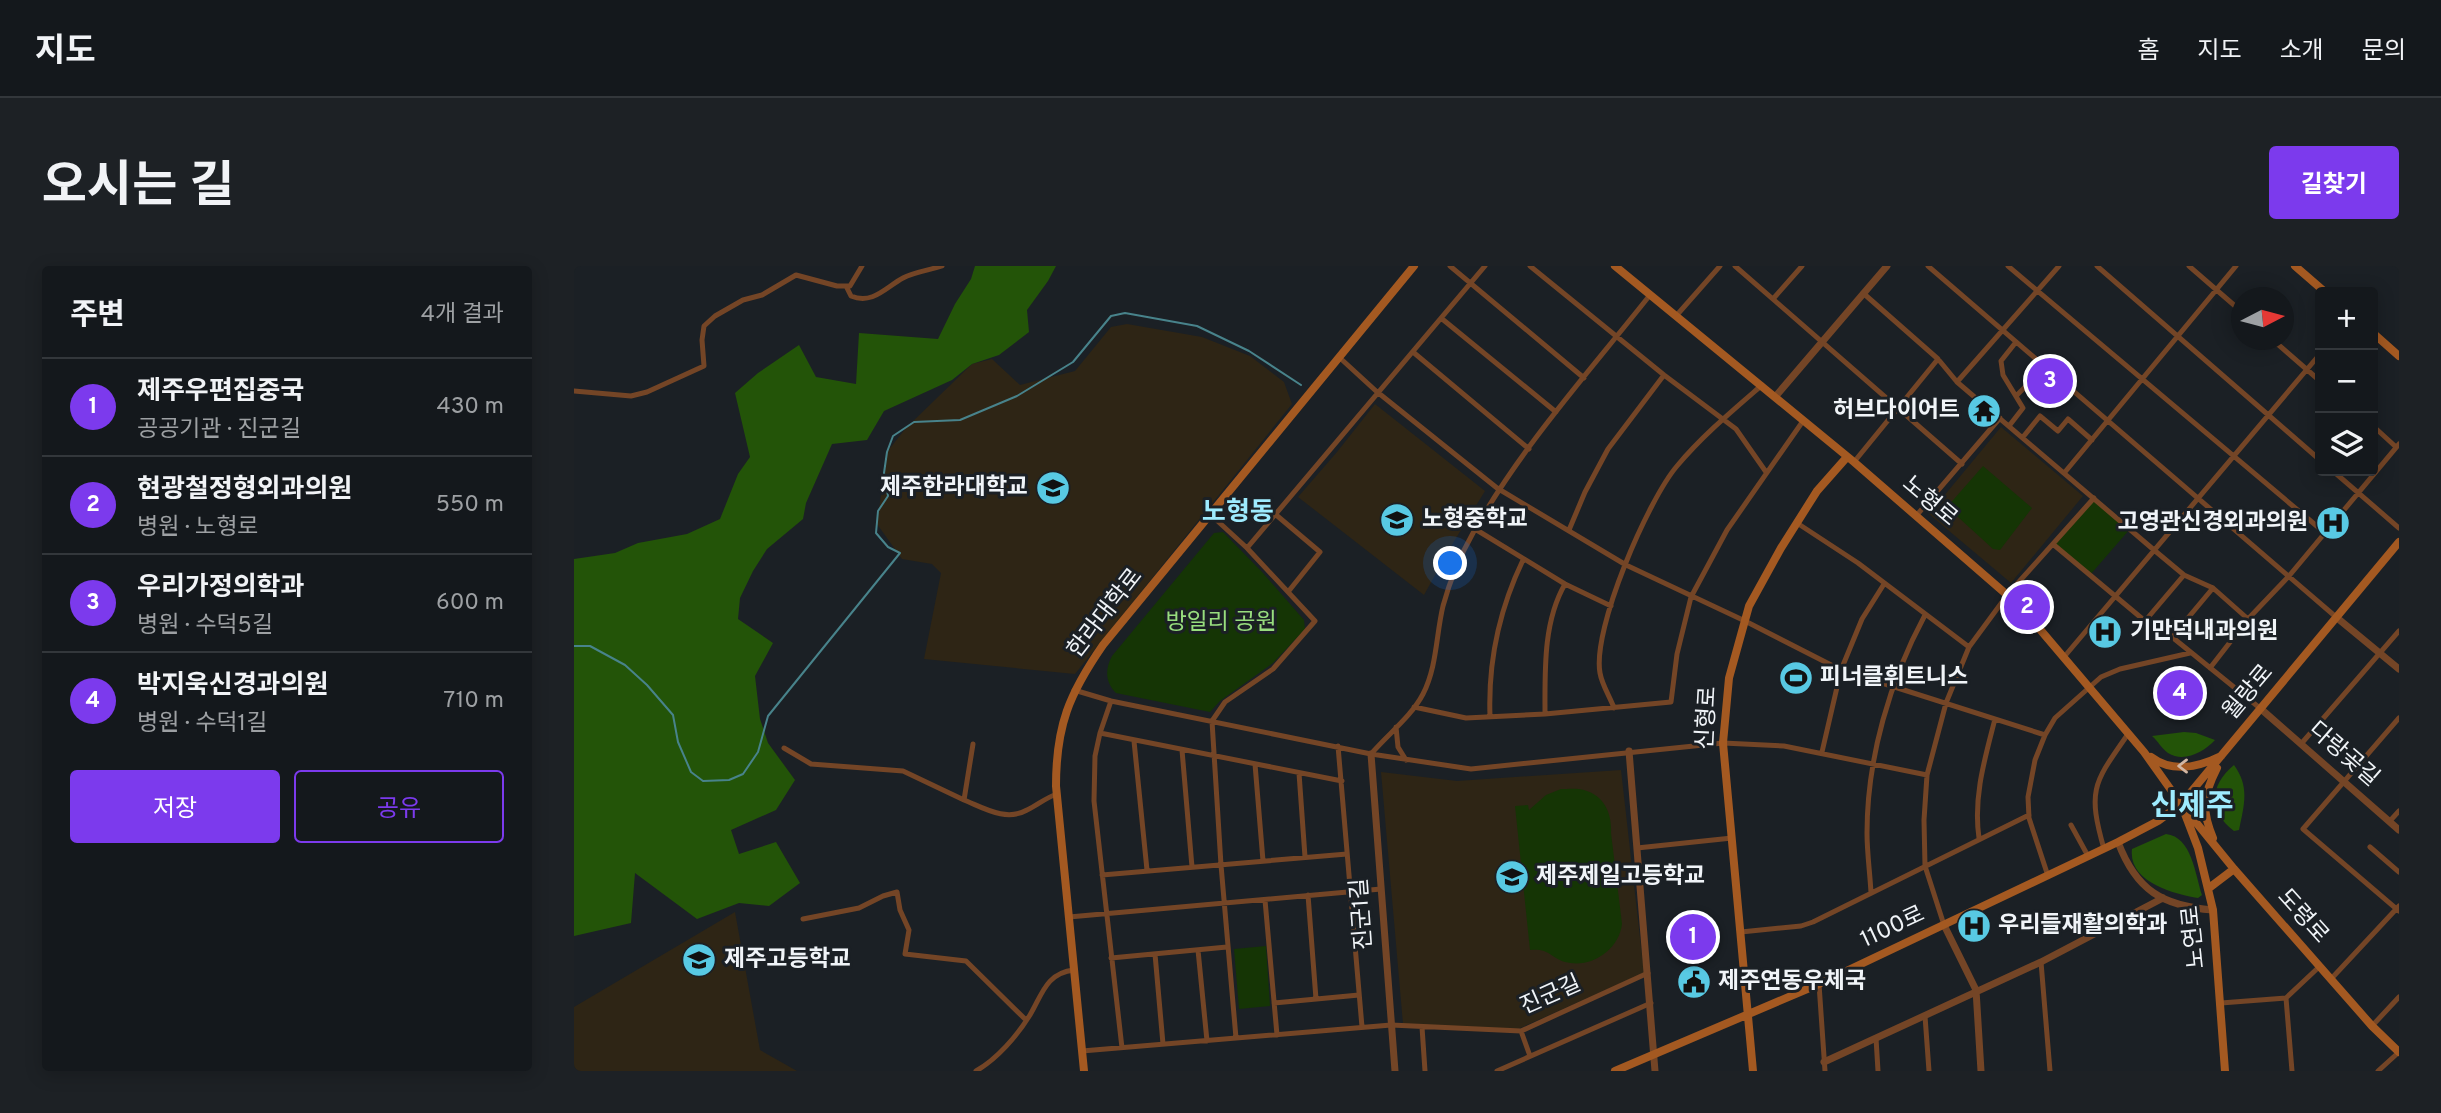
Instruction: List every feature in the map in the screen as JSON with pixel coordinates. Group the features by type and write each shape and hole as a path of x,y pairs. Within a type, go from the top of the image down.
{"main road":[{"name":"한라대학로","path":"1084,1071 1057,794 1056,758 1060,732 1074,690 1103,645 1414,266"},
{"name":"노형로","path":"1615,266 1762,385 2008,594 2144,752 2181,804"},
{"path":"2295,266 2319,287"},
{"path":"2378,337 2399,356"},
{"name":"신형로","path":"1754,1070 1723,743 1729,678 1749,606 1817,491 1850,459"},
{"name":"월랑로","path":"2181,804 2399,542"},
{"path":"2144,752 2159,763 2174,767 2194,766 2224,755"},
{"path":"2217,848 2204,814 2204,800 2208,785 2224,755"},
{"name":"1100로","path":"1615,1071 1747,1013 1819,985 2118,842 2158,821 2181,804"},
{"name":"도령로","path":"2181,804 2234,869 2372,1026 2399,1052"},
{"name":"노연로","path":"2181,804 2198,848 2213,910 2225,1071"},
{"path":"2209,888 2234,869"}],"street":[{"path":"574,391 631,396 647,392 704,366 704,326 715,316 743,300 762,295 796,275 837,286 850,286 862,266"},
{"path":"846,286 851,296 867,298 884,292 903,278 942,266"},
{"path":"1450,266 1584,378"},
{"path":"1247,548 1485,266"},
{"path":"1530,266 1664,375 1736,429 1766,472"},
{"path":"1676,316 1720,266"},
{"path":"1735,266 1962,464"},
{"path":"1773,299 1802,266"},
{"path":"1775,397 1886,266"},
{"path":"1928,266 2399,669"},
{"path":"2008,266 2325,533"},
{"path":"1957,382 2059,266"},
{"path":"2097,266 2315,456"},
{"path":"2189,266 2231,303"},
{"path":"2065,472 2236,266"},
{"path":"1863,293 1938,359 1957,382 2154,550 2184,575 2213,588 2248,619"},
{"path":"1371,754 1414,707 1424,692 1455,566 1475,529 1499,490 1556,412 1650,295"},
{"path":"1441,318 1556,412"},
{"path":"2009,426 2023,408 2003,375 2001,361 2016,342"},
{"path":"2285,350 2315,376"},
{"path":"1413,352 1529,449"},
{"path":"1340,358 1499,490 1626,565 1841,670 2045,735"},
{"path":"1850,459 1938,359"},
{"path":"2064,657 2315,360"},
{"path":"2017,395 2045,367"},
{"path":"1569,530 1608,449 1664,375"},
{"path":"1614,708 1600,673 1601,645 1611,606 1653,501 1676,467 1723,419 1762,385"},
{"path":"2023,438 2040,415 2058,431 2068,419 2091,440"},
{"path":"1916,516 2000,418"},
{"path":"1414,707 1466,718 1545,714 1671,702 1677,654 1691,597 1727,530 1803,421"},
{"path":"2210,668 2248,619 2289,576 2398,445 2378,430"},
{"path":"2339,476 2399,528"},
{"path":"1981,1071 1976,990 1944,925 1925,866 1927,775 1946,703 1969,647 2008,594 2094,498"},
{"path":"1275,514 1320,552 1288,592"},
{"path":"1210,515 1247,548 1315,621 1273,669 1225,702 1212,721 1212,756 1223,903 1236,1038"},
{"path":"1797,523 1858,563 1969,647"},
{"path":"1475,529 1565,584 1611,606"},
{"path":"2054,545 2145,621 2172,637 2261,709"},
{"path":"1490,716 1489,689 1494,646 1509,589 1523,559"},
{"path":"2145,621 2184,575"},
{"path":"1545,714 1548,645 1558,597 1565,584"},
{"path":"1822,752 1841,670 1862,619 1884,584"},
{"path":"2172,637 2213,588"},
{"path":"1871,893 1867,833 1873,764 1893,686 1906,650 1925,615"},
{"path":"2301,744 2399,631"},
{"path":"2048,876 2029,815 2028,797 2035,760 2055,718 2101,677 2120,668 2190,653"},
{"path":"1074,690 1111,701 1371,754 1471,769 1723,743 1784,746 1927,775"},
{"path":"1111,701 1100,733 1093,773 1122,1048"},
{"name":"다랑곶길","path":"2261,709 2399,830"},
{"path":"2332,979 2398,909 2303,829 2399,718"},
{"path":"1979,838 1976,819 1980,782 1995,719"},
{"path":"1396,726 1398,747 1406,760"},
{"path":"1100,733 1342,781"},
{"path":"2104,849 2095,818 2095,791 2104,767 2128,734"},
{"path":"1134,741 1147,870"},
{"path":"964,800 973,744"},
{"path":"1338,746 1362,1027"},
{"path":"784,748 811,764 903,771 998,814 1013,816 1057,794"},
{"path":"1182,750 1192,867"},
{"path":"1629,751 1656,1071"},
{"name":"진군1길","path":"1371,754 1395,1071"},
{"path":"1255,764 1263,860"},
{"path":"1299,773 1305,857"},
{"path":"2389,822 2399,811"},
{"path":"1741,932 1801,926 2029,815"},
{"path":"2071,825 2088,856"},
{"path":"1637,848 1733,838"},
{"path":"2118,842 2137,880 2163,898 2180,905 2213,910"},
{"path":"2370,847 2399,872"},
{"path":"1102,875 1348,854"},
{"path":"1069,917 1381,889"},
{"path":"803,919 859,908 897,892 900,910 909,930 905,954 966,961 1026,1020"},
{"path":"1308,895 1316,999"},
{"path":"1824,1062 2041,962 2163,898"},
{"path":"1265,900 1277,1035"},
{"path":"1111,958 1227,947"},
{"path":"1198,950 1207,1041"},
{"path":"1154,954 1163,1044"},
{"path":"2041,962 2050,1071"},
{"path":"2221,1003 2286,998 2320,965"},
{"path":"976,1071 995,1058 1026,1020 1043,990 1054,977 1062,971 1074,970"},
{"name":"진군길","path":"1082,1051 1391,1025 1521,1031 1648,973"},
{"path":"1819,985 1825,1071"},
{"path":"1274,1003 1359,995"},
{"path":"2372,1026 2399,997"},
{"path":"2286,998 2292,1071"},
{"name":"진군길","path":"1497,1071 1651,1003"},
{"path":"1925,1016 1929,1071"},
{"path":"1422,1027 1425,1071"},
{"path":"1521,1031 1530,1056"},
{"path":"1876,1038 1878,1071"},
{"path":"2378,1071 2399,1052"}],"shaded area":[{"name":"제주한라대학교","path":"1127,324 1202,337 1250,356 1284,382 1292,404 1075,674 924,659 941,573 932,564 902,559 877,524 887,452 906,428 972,364 992,359 1020,385 1075,371 1111,327"},
{"name":"노형중학교","path":"1375,404 1485,491 1424,595 1298,497"},
{"path":"2001,427 2083,496 2011,583 1929,514"},
{"name":"제주제일고등학교","path":"1621,770 1644,973 1518,1029 1403,1024 1381,772 1457,781"},
{"name":"제주고등학교","path":"735,912 760,1050 797,1071 574,1071 574,1007"}],"green space":[{"path":"975,266 1056,266 1027,310 1029,332 999,355 972,364 952,380 884,411 867,440 832,444 806,503 803,519 767,549 740,598 738,619 773,643 755,676 760,719 768,743 795,780 776,810 731,830 739,854 776,842 800,883 769,906 739,903 697,919 635,873 631,923 574,936 574,559 615,553 638,543 687,534 720,519 738,474 750,457 735,393 758,373 799,345 816,377 856,384 859,333 938,339 971,279"},
{"path":"1983,466 2032,508 2000,550 1993,549 1947,507"},
{"path":"2094,498 2130,529 2090,575 2054,545"},
{"name":"방일리 공원","path":"1223,532 1304,620 1305,629 1273,663 1220,701 1210,712 1116,693 1107,675 1112,656 1214,533"},
{"path":"2184,732 2215,740 2200,752 2181,757 2168,753 2152,736"},
{"path":"2234,765 2242,781 2244,796 2239,830 2234,831 2220,815 2215,798 2220,781"},
{"path":"1561,789 1579,789 1591,793 1602,801 1610,819 1622,924 1610,949 1584,963 1565,962 1545,952 1530,950 1515,806 1528,805 1529,810 1546,795"},
{"path":"2166,834 2182,842 2187,849 2202,895 2198,898 2155,884 2137,870 2132,849"},
{"path":"1266,946 1270,1006 1239,1009 1234,949"}],"waterway":[{"path":"574,646 590,646 625,665 673,715 678,742 691,772 703,781 729,780 743,774 758,752 768,716 900,553 888,547 876,533 878,511 888,496 884,473 893,436 914,422 960,420 1017,396 1073,362 1111,316 1125,313 1197,326 1249,351 1301,385"}],"place":[{"name":"우리가정의학과","path":"2050,381"},
{"name":"허브다이어트","path":"1984,411"},
{"name":"제주한라대학교","path":"1053,488"},
{"name":"노형중학교","path":"1397,520"},
{"name":"고영관신경외과의원","path":"2333,523"},
{"name":"현광철정형외과의원","path":"2027,607"},
{"name":"기만덕내과의원","path":"2105,632"},
{"name":"피너클휘트니스","path":"1796,678"},
{"name":"박지욱신경과의원","path":"2180,693"},
{"name":"제주제일고등학교","path":"1512,877"},
{"name":"우리들재활의학과","path":"1974,926"},
{"name":"제주우편집중국","path":"1693,937"},
{"name":"제주고등학교","path":"699,960"},
{"name":"제주연동우체국","path":"1694,982"}],"district":[{"name":"노형동","path":"1238,513"},
{"name":"신제주","path":"2192,807"}]}
